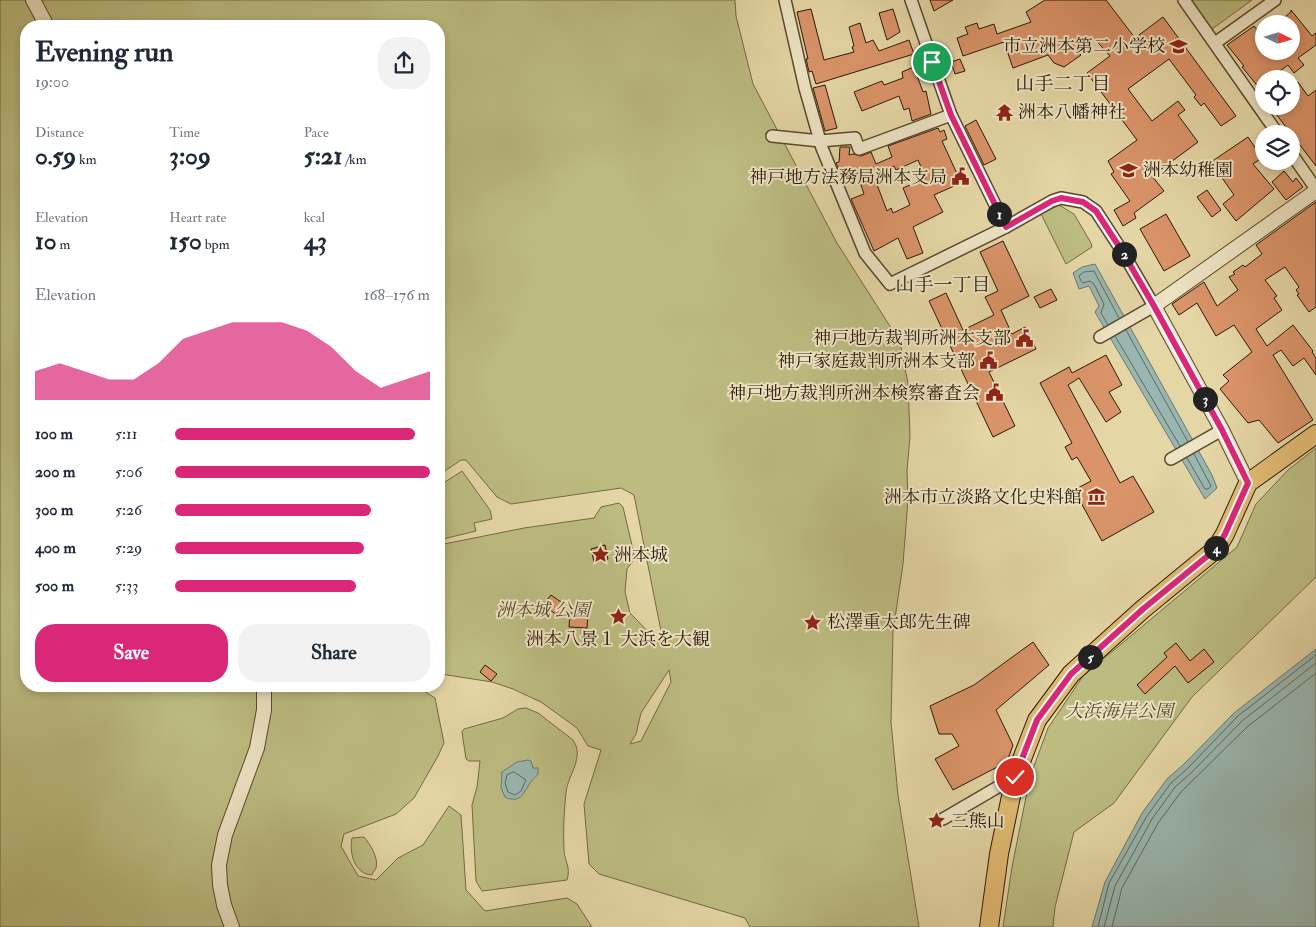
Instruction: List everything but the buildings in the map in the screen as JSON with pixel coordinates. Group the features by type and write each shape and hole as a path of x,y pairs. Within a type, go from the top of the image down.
{"main road":[{"path":"989,927 999,854 1015,777 1037,720 1071,674 1143,609 1216,549 1225,534 1248,483 1316,434"}],"street":[{"path":"33,0 44,20"},
{"path":"785,0 805,88 820,141 865,253 890,284 1006,227 1052,201 1061,198 1083,202 1096,211 1122,251 1222,430 1248,483"},
{"path":"911,0 951,115 1006,227"},
{"path":"1184,0 1272,125"},
{"path":"1215,43 1275,0"},
{"path":"772,136 820,141 855,138 859,149 951,115"},
{"path":"1100,337 1154,306 1316,190 1300,166"},
{"path":"1171,459 1222,430"},
{"path":"232,927 224,905 219,865 225,835 256,748 264,710 264,692"},
{"path":"943,819 1015,777"}],"green space":[{"name":"洲本城 公園","path":"0,0 735,0 736,16 753,84 837,243 900,342 908,384 910,436 903,564 893,632 891,722 898,795 919,927 750,927 745,918 599,874 589,864 584,804 601,750 588,746 577,728 541,702 492,682 445,675 445,544 524,528 594,518 601,507 619,503 623,507 635,558 627,569 625,592 630,613 658,642 663,641 634,495 621,488 511,504 497,497 466,460 461,460 445,471 445,20 20,20 20,692 426,692 435,698 444,743 414,798 396,814 344,834 341,846 358,876 376,880 398,858 423,845 449,806 461,815 466,890 485,911 567,898 577,904 592,927 0,927","holes":["669,670 671,682 641,741 630,744 636,734 641,713"]},
{"path":"1187,0 1252,0 1208,32"},
{"path":"1059,205 1074,214 1092,247 1066,264 1041,214"},
{"name":"大浜海岸公園","path":"1316,448 1316,577 1192,697 1114,803 1074,832 1055,907 1053,927 1003,927 1012,867 1030,777 1048,728 1083,676 1237,547 1256,504 1288,470"},
{"path":"462,471 490,510 492,519 474,523 476,531 445,539 445,482"},
{"path":"526,708 538,713 573,740 576,746 577,759 567,786 565,806 564,843 568,876 567,880 482,891 476,881 472,805 477,787 480,761 469,761 466,759 462,732 464,729 503,718 518,709"},
{"path":"364,837 371,847 377,864 372,875 361,871 352,856 352,838"}],"water":[{"path":"1095,264 1212,475 1217,488 1205,499 1095,312 1099,306 1089,286 1079,289 1073,273 1082,267"},
{"path":"1316,649 1316,927 1092,927 1105,882 1142,813 1167,779 1234,713"},
{"path":"531,761 533,768 538,768 538,774 518,799 505,797 501,788 502,772 517,762"}],"place":[{"name":"市立洲本第二小学校","path":"1179,46"},
{"name":"洲本八幡神社","path":"1004,112"},
{"name":"洲本幼稚園","path":"1129,170"},
{"name":"神戸地方法務局洲本支局","path":"961,177"},
{"name":"神戸地方裁判所洲本支部","path":"1025,338"},
{"name":"神戸家庭裁判所洲本支部","path":"989,361"},
{"name":"神戸地方裁判所洲本検察審査会","path":"994,393"},
{"name":"洲本市立淡路文化史料館","path":"1096,497"},
{"name":"洲本城","path":"600,555"},
{"name":"洲本八景１ 大浜を大観","path":"618,616"},
{"name":"松澤重太郎先生碑","path":"813,622"},
{"name":"三熊山","path":"937,821"}],"district":[{"name":"山手二丁目","path":"1063,83"},
{"name":"山手一丁目","path":"943,284"}],"route":[{"path":"932,62 951,115 1006,227 1052,201 1061,198 1083,202 1096,211 1154,306 1222,430 1248,483 1225,534 1216,549 1143,609 1071,674 1037,720 1015,777"}]}
